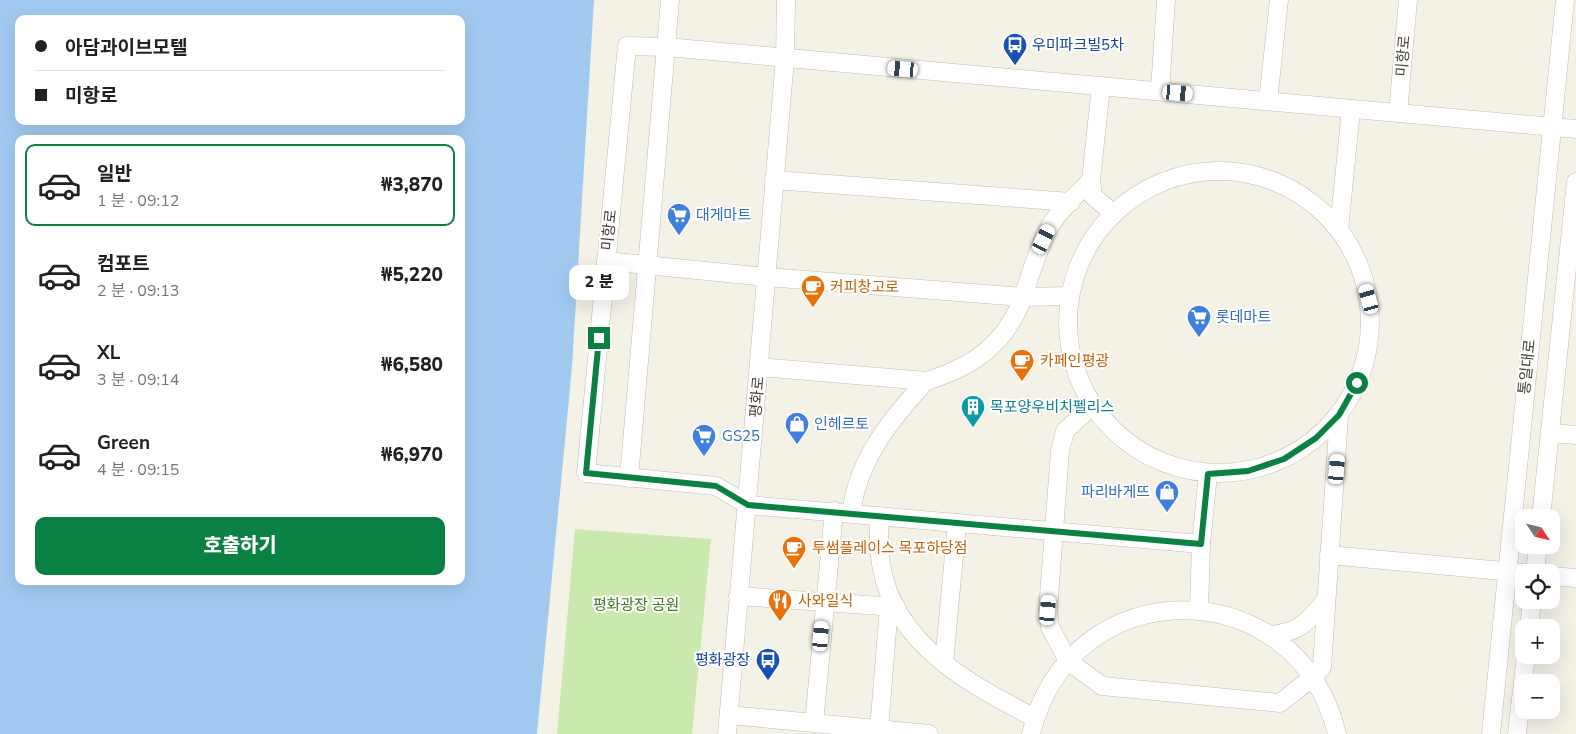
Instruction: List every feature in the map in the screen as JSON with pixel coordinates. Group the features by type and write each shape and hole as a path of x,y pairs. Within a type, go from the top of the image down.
{"street":[{"path":"670,0 629,478 716,486 748,505 1201,544"},
{"name":"평화로","path":"727,734 785,59 786,0"},
{"path":"1160,91 1166,0"},
{"path":"1268,101 1278,0"},
{"name":"미항로","path":"1398,113 1408,0"},
{"name":"통일대로","path":"1517,564 1552,127 1566,0"},
{"name":"미항로","path":"629,478 586,473 627,46 666,47"},
{"path":"666,47 1576,129"},
{"path":"1101,86 1091,180 1093,196 1114,214"},
{"path":"1339,229 1351,108"},
{"path":"1201,171 1248,173 1292,188 1329,217 1339,229 1358,262 1369,299 1370,315 1367,353 1357,383 1339,415 1316,438 1284,459 1248,471 1208,474 1175,468 1142,454 1114,433 1092,406 1075,372 1067,334 1069,296 1075,272 1086,249 1100,228 1114,214 1156,184 1201,171"},
{"path":"774,180 1071,202"},
{"path":"759,368 926,381 940,377 977,358 997,344 1014,319 1036,255 1051,224 1091,180"},
{"name":"통일대로","path":"1542,509 1576,182"},
{"path":"606,260 767,276 1023,297 1069,296"},
{"path":"814,723 824,602 843,512 852,502 867,461 878,439 894,415 926,381"},
{"path":"1092,406 1065,431 1060,451 1048,610 1050,627 1068,661 1102,686 1280,703 1313,677 1322,667 1339,415"},
{"path":"1551,433 1576,435"},
{"path":"1199,610 1201,544 1208,474"},
{"path":"879,516 882,570 893,607 915,637 944,663 1033,726 1047,691 1068,661 1106,630 1128,620 1151,613 1175,609 1222,613 1244,620 1270,635 1299,659 1313,677 1329,707 1337,734"},
{"path":"944,663 956,523"},
{"path":"1329,555 1515,572"},
{"path":"1560,577 1576,578"},
{"name":"통일대로","path":"1491,734 1515,578"},
{"path":"738,596 893,607"},
{"path":"1270,635 1293,632 1303,626 1326,600"},
{"path":"879,729 893,607"},
{"path":"1518,734 1525,664"},
{"path":"729,715 929,734"}],"green space":[{"name":"평화광장 공원","path":"575,529 711,539 692,734 557,734"}],"water":[{"path":"0,0 594,0 572,367 537,734 0,734"}],"place":[{"name":"우미파크빌5차","path":"1015,66"},
{"name":"대게마트","path":"679,236"},
{"name":"커피창고로","path":"813,308"},
{"name":"롯데마트","path":"1199,338"},
{"name":"카페인평광","path":"1022,382"},
{"name":"목포양우비치펠리스","path":"973,428"},
{"name":"인헤르토","path":"797,445"},
{"name":"GS25","path":"704,457"},
{"name":"파리바게뜨","path":"1167,513"},
{"name":"투썸플레이스 목포하당점","path":"794,569"},
{"name":"사와일식","path":"780,622"},
{"name":"평화광장","path":"768,681"}],"route":[{"path":"599,338 586,473 716,486 748,505 1201,544 1208,474 1248,471 1284,459 1316,438 1339,415 1357,383"}]}
